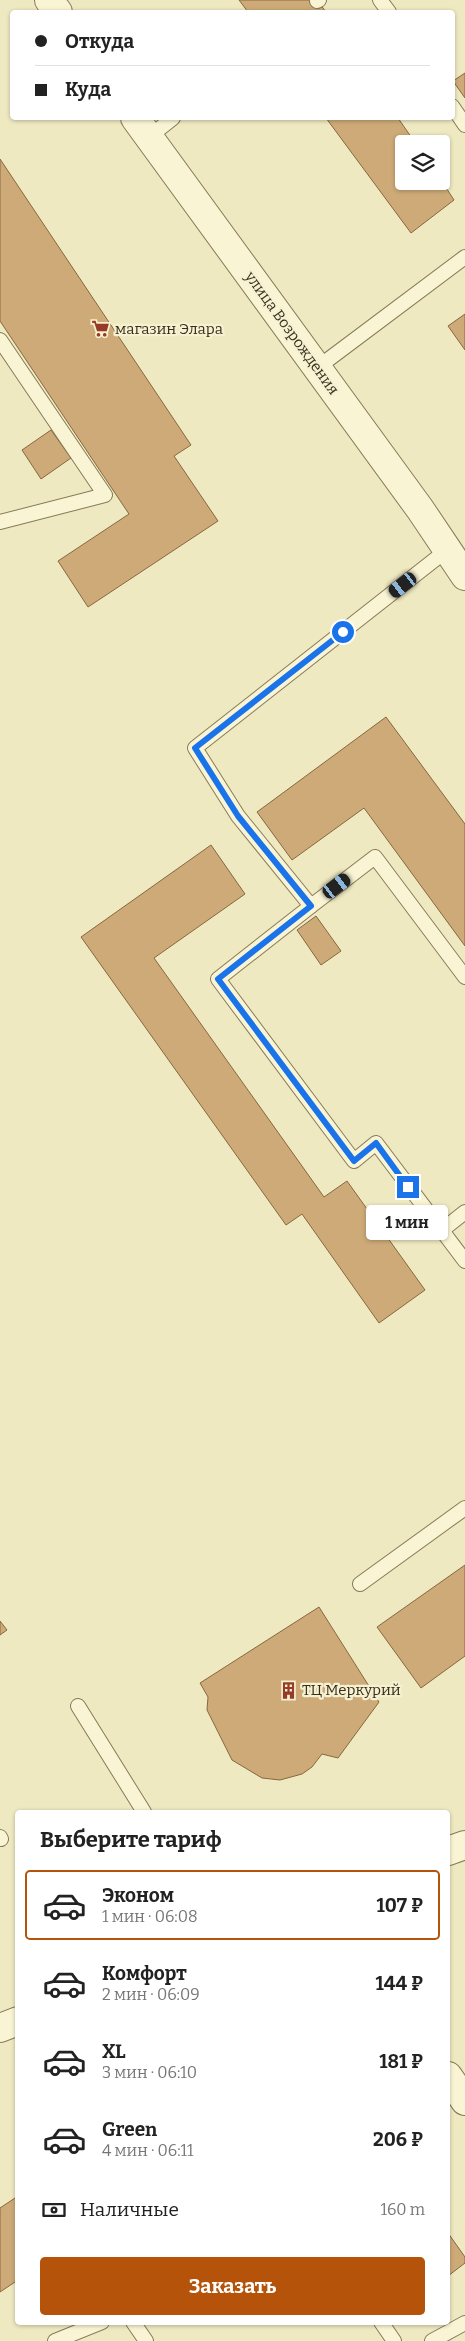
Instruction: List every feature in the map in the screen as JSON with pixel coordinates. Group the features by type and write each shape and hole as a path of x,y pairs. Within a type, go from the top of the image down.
{"street":[{"name":"улица Возрождения","path":"142,127 465,576"},
{"path":"450,1849 465,1845"},
{"path":"0,2028 15,2022"},
{"path":"450,2079 465,2101"}],"lane":[{"path":"455,110 465,125"},
{"path":"142,127 166,120"},
{"path":"317,368 465,257"},
{"path":"0,340 105,494 0,522"},
{"path":"311,906 238,816 195,748 447,550"},
{"path":"465,977 375,857 218,979 354,1161 376,1143 440,1231 465,1261"},
{"path":"440,1231 465,1212"},
{"path":"360,1584 465,1508"},
{"path":"78,1706 143,1810"},
{"path":"432,2341 465,2323"},
{"path":"55,2341 95,2325"},
{"path":"135,2325 146,2341"},
{"path":"383,2325 394,2341"}],"building":[{"path":"239,0 317,0 324,10 246,10"},
{"path":"465,73 465,98 455,84 455,80"},
{"path":"327,120 399,120 410,135 395,135 395,190 448,190 454,200 411,233"},
{"path":"0,159 191,445 174,456 218,521 88,607 58,561 129,514 0,321"},
{"path":"465,314 465,350 448,326"},
{"path":"51,430 71,458 41,479 22,450"},
{"path":"386,717 465,824 465,946 364,808 292,860 257,812"},
{"path":"211,845 245,894 154,958 324,1197 347,1181 425,1290 379,1323 302,1214 286,1225 81,937"},
{"path":"316,916 341,951 321,965 297,930"},
{"path":"465,1565 465,1656 421,1688 377,1627"},
{"name":"ТЦ Меркурий","path":"319,1607 379,1702 338,1758 322,1754 312,1767 302,1774 280,1780 262,1778 232,1760 207,1710 208,1697 200,1683"},
{"path":"0,1621 7,1630 0,1635"},
{"path":"15,2198 15,2282 0,2292 0,2208"},
{"path":"450,2236 465,2257 465,2263 450,2274"}],"place":[{"name":"магазин Элара","path":"101,329"},
{"name":"ТЦ Меркурий","path":"288,1690"}],"route":[{"path":"343,632 195,748 238,816 311,906 218,979 354,1161 376,1143 408,1187"}]}
